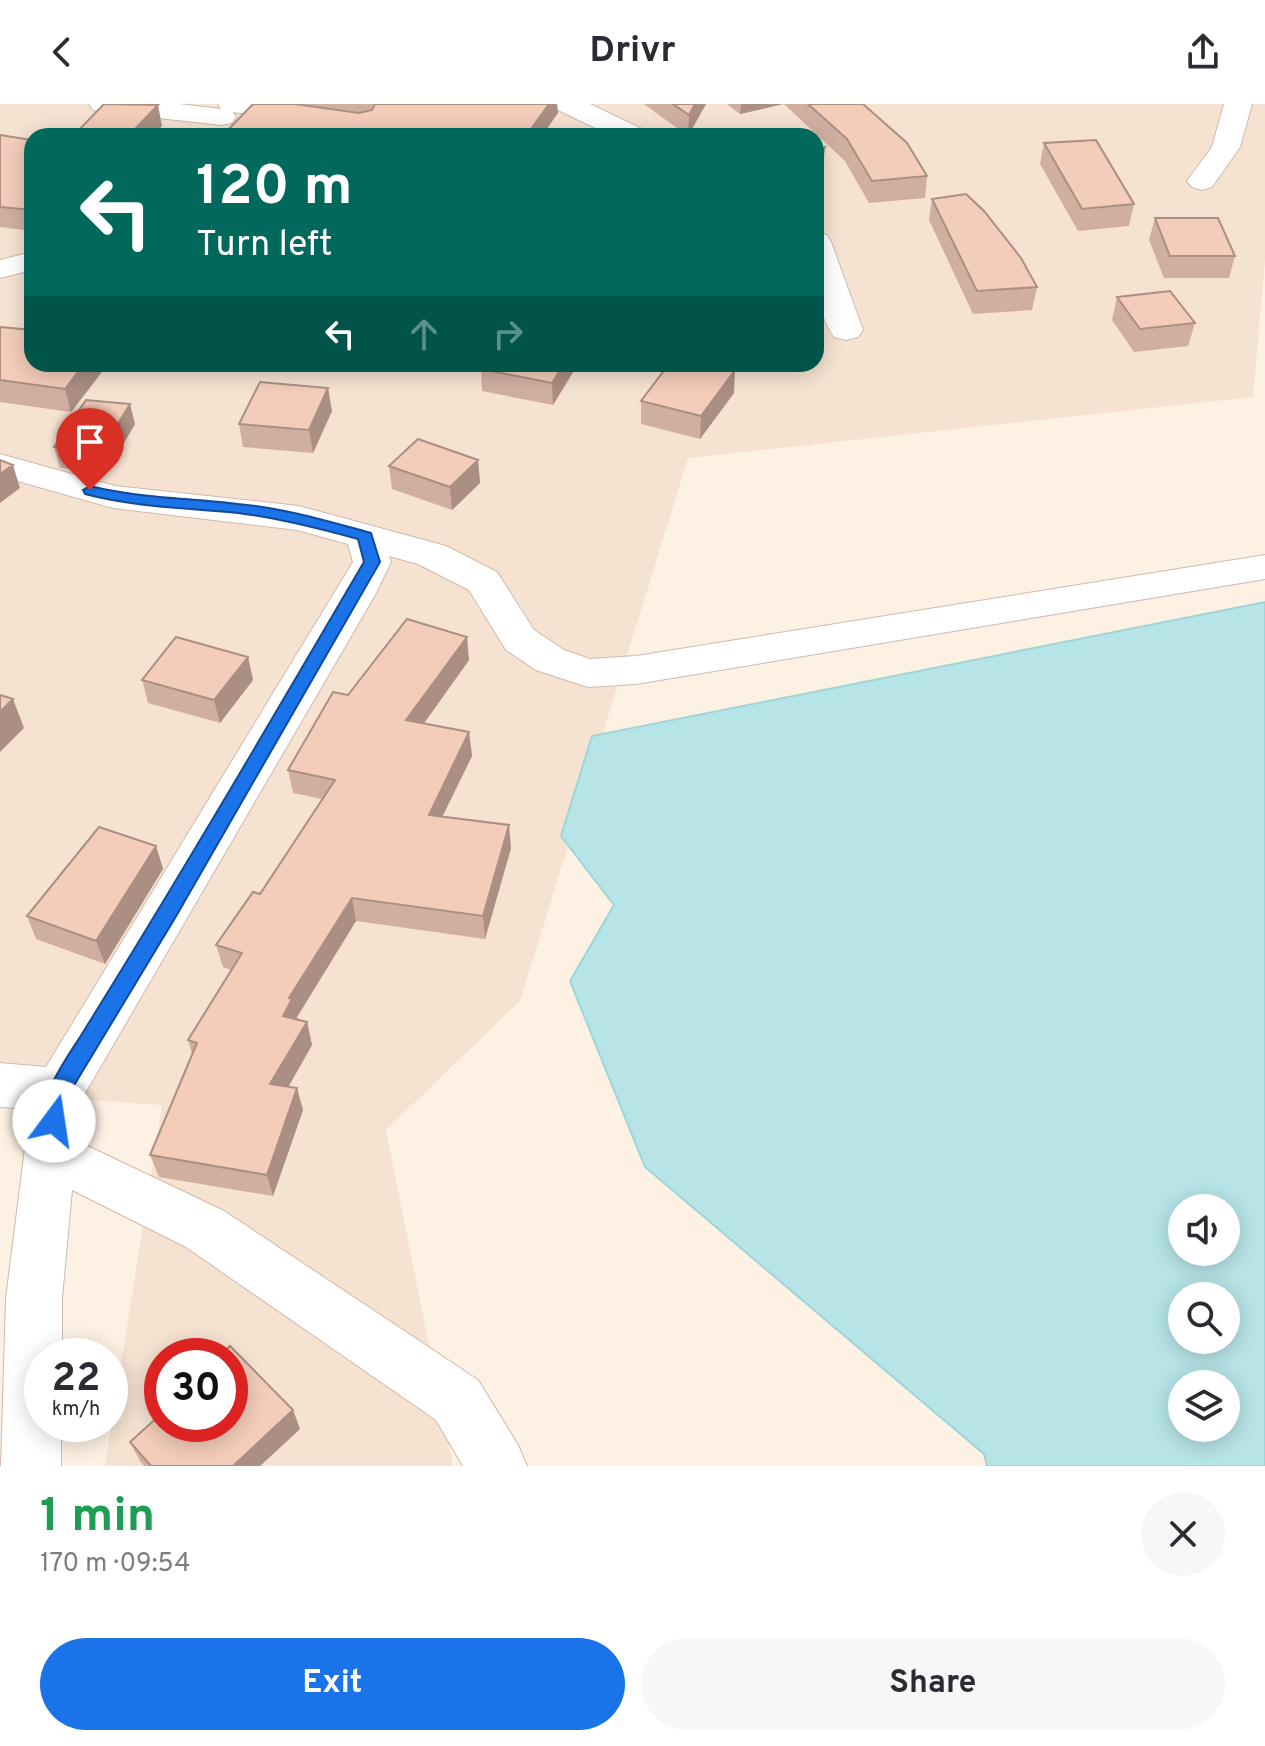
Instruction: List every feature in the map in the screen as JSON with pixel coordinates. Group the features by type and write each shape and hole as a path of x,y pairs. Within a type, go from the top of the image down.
{"street":[{"path":"103,104 222,115 333,119"},
{"path":"568,104 587,127"},
{"path":"1202,181 1226,147 1238,104"},
{"path":"0,269 24,263"},
{"path":"824,265 846,330"},
{"path":"0,465 113,497 241,509 299,518 432,555 483,581 520,640 550,660 588,673 636,670 1265,567"},
{"path":"31,1466 34,1298 49,1153 59,1090 355,595 372,562 365,536"},
{"path":"0,1085 59,1090"},
{"path":"49,1153 205,1229 457,1400 497,1466"}],"shaded area":[{"path":"0,104 1265,104 1265,260 1253,397 688,458 520,1001 386,1130 453,1466 105,1466 109,1442 128,1442 128,1338 125,1338 162,1105 0,1094"}],"water":[{"path":"1265,602 1265,1466 987,1466 984,1454 645,1167 570,981 614,905 561,836 592,736"}],"building":[{"path":"104,104 158,105 136,128 81,128"},
{"path":"253,104 295,104 359,113 372,110 375,104 549,104 532,128 230,128"},
{"path":"673,104 695,104 689,115"},
{"path":"808,104 863,104 907,143 927,176 872,181 847,139"},
{"path":"0,135 24,139 24,209 0,207"},
{"path":"1096,140 1134,204 1082,209 1044,143"},
{"path":"966,194 984,211 1021,258 1037,287 977,291 932,199"},
{"path":"1155,218 1218,218 1235,256 1170,256"},
{"path":"1170,291 1195,323 1140,329 1117,297"},
{"path":"0,327 24,329 24,372 78,372 65,389 0,380"},
{"path":"496,372 559,372 552,383"},
{"path":"663,372 734,372 701,416 641,401"},
{"path":"260,382 328,388 309,430 239,424"},
{"path":"86,400 130,404 101,452 54,447"},
{"path":"418,439 478,460 450,487 389,466"},
{"path":"0,460 13,465 0,474"},
{"path":"407,619 467,637 406,720 469,732 429,815 509,825 483,916 352,898 289,998 292,999 283,1016 307,1022 270,1084 297,1088 267,1175 150,1155 197,1043 188,1040 242,953 216,945 253,892 260,894 335,780 288,770 333,692 348,695"},
{"path":"176,637 248,657 214,700 142,680"},
{"path":"0,695 13,699 0,712"},
{"path":"99,827 156,846 96,941 27,916"},
{"path":"248,1364 293,1410 233,1466 151,1466 130,1442 144,1429 144,1442 248,1442"}],"route":[{"path":"54,1121 59,1090 168,912 372,562 365,536 299,518 241,509 113,497 90,490"}]}
